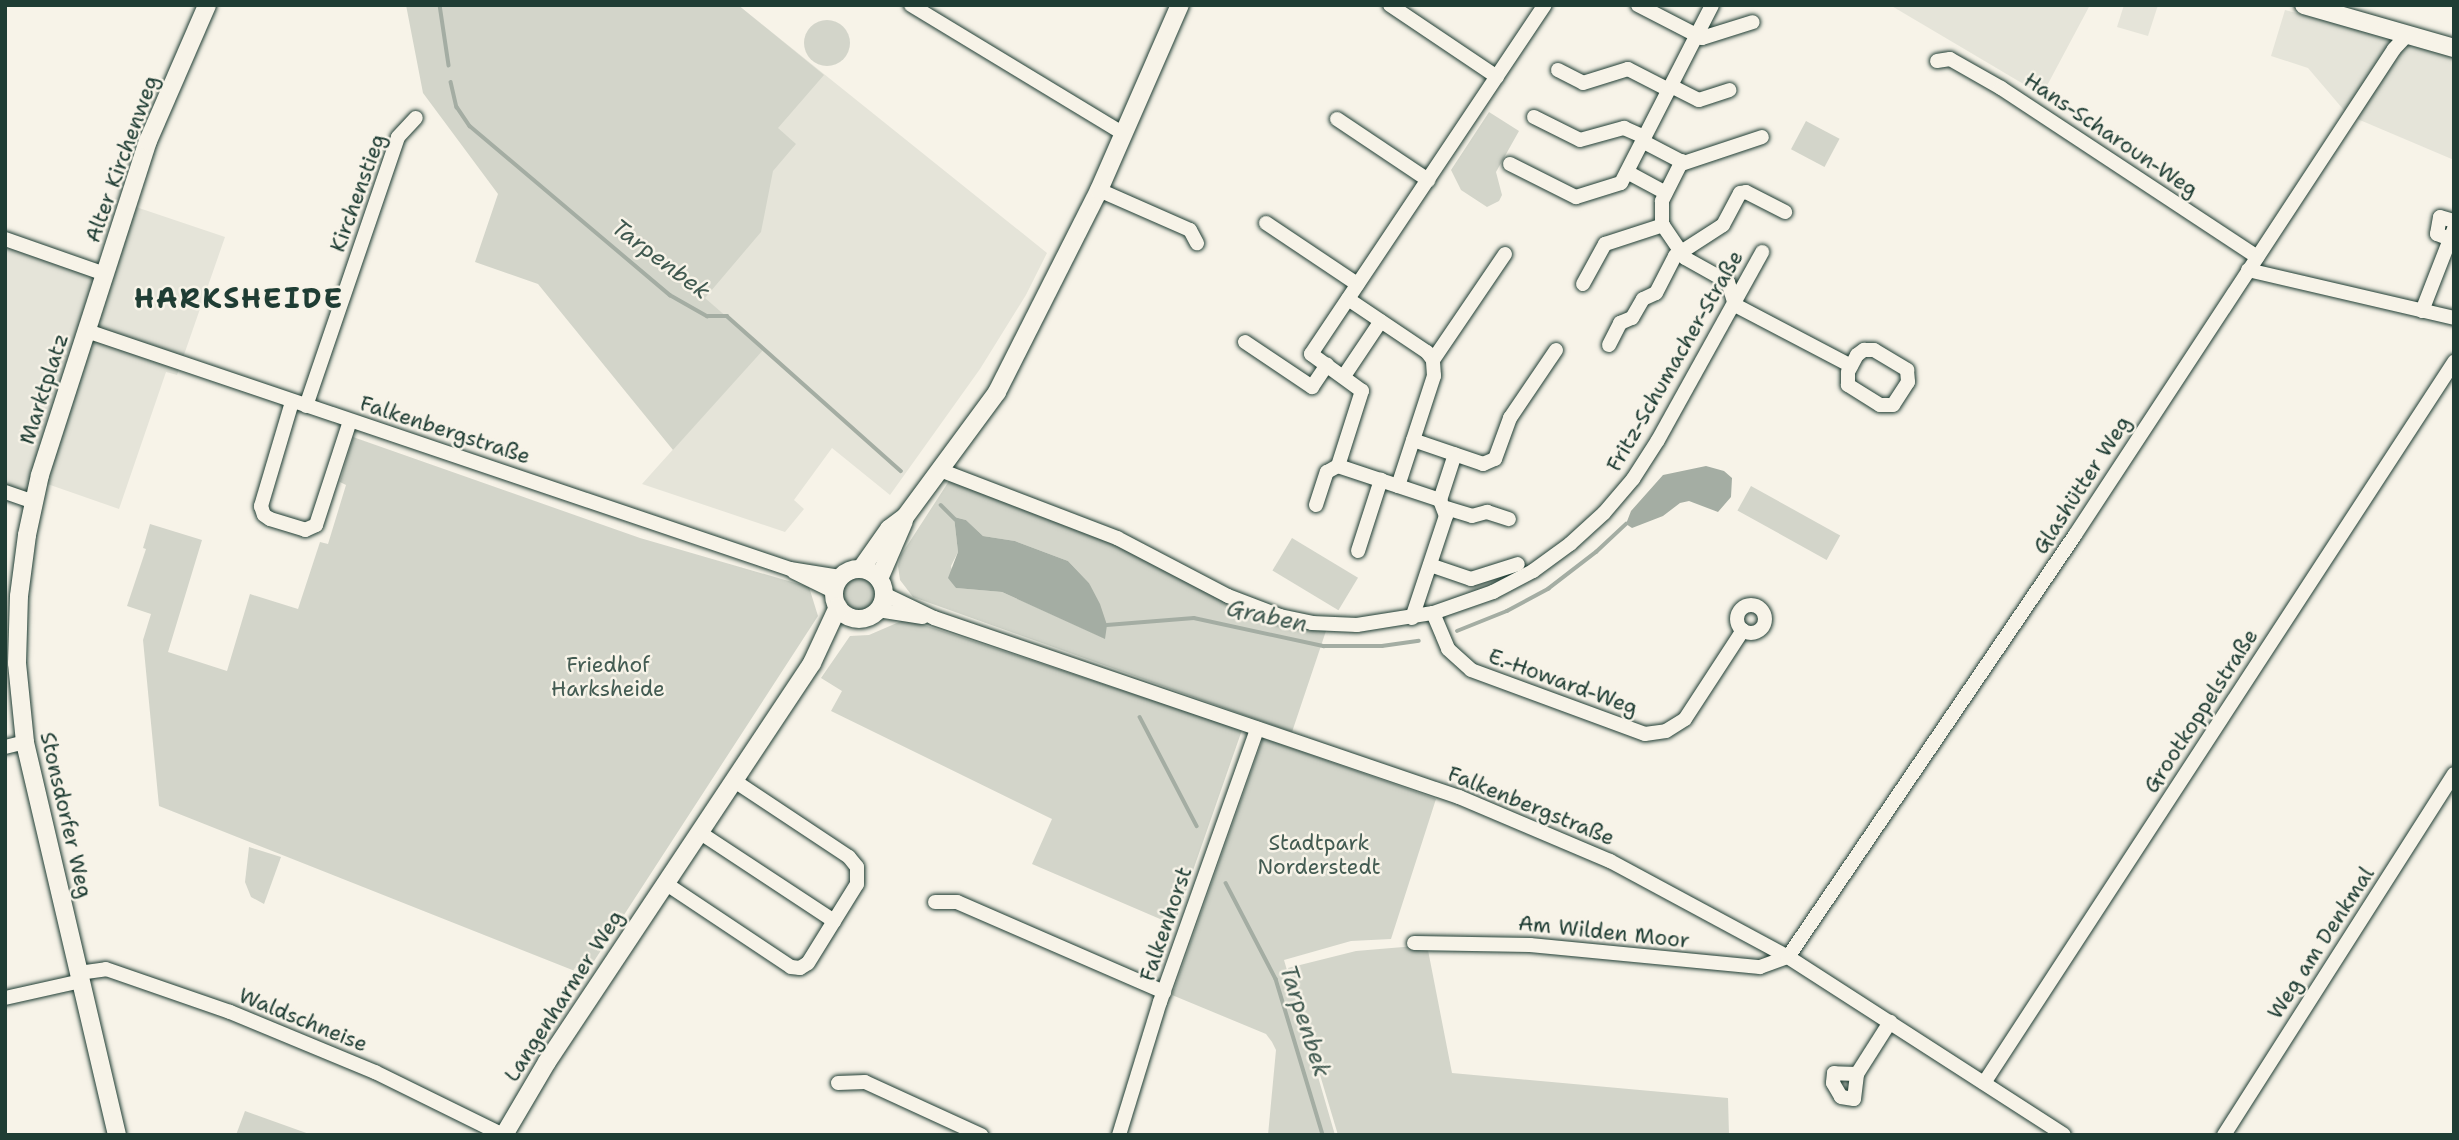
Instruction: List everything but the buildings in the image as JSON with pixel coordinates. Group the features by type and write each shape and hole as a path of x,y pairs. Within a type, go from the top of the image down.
{"main road":[{"name":"Alter Kirchenweg","path":"87,331 148,141 207,5"},
{"path":"853,618 838,592 852,570 861,569 889,529 905,517 940,470 973,421 983,395 1027,330 1099,190 1180,5"},
{"path":"2304,5 2454,48"},
{"name":"Marktplatz","path":"34,502 87,331"},
{"name":"Stonsdorfer Weg","path":"34,502 22,565 18,620 18,687 25,742 117,1135"},
{"path":"881,594 905,517"},
{"path":"861,569 881,594"},
{"name":"Langenharmer Weg","path":"812,663 838,592"},
{"name":"Langenharmer Weg","path":"503,1135 540,1073 812,663 853,618 870,617 881,594"}],"street":[{"path":"911,5 1124,134"},
{"path":"1391,5 1497,77"},
{"path":"1316,505 1327,472 1338,466 1363,392 1311,354 1545,5"},
{"path":"1638,5 1702,38 1753,22"},
{"path":"1510,164 1576,197 1620,183 1712,5"},
{"name":"Glashütter Weg","path":"1788,957 2075,535 2393,49 2407,34"},
{"name":"Hans-Scharoun-Weg","path":"1937,61 1950,59 1999,86 2256,257"},
{"path":"1558,71 1584,83 1628,69 1699,100 1729,90"},
{"path":"1534,117 1579,140 1625,127 1682,161"},
{"name":"Kirchenstieg","path":"350,421 316,525 305,530 264,515 261,506 398,137 416,118"},
{"path":"1337,119 1428,180"},
{"path":"1762,137 1682,161 1661,208 1663,225 1686,260 1728,282 1735,305 1851,366"},
{"path":"1627,172 1666,192"},
{"path":"1099,190 1190,230 1197,243"},
{"path":"1609,345 1620,323 1632,318 1643,299 1656,293 1674,258 1723,225 1741,192 1785,212"},
{"path":"2422,311 2452,234 2437,234 2440,217 2454,221"},
{"path":"1266,223 1357,285"},
{"path":"1583,284 1605,243 1663,225"},
{"path":"5,239 105,274"},
{"name":"Fritz-Schumacher-Straße","path":"940,470 1117,538 1228,596 1269,613 1334,625 1412,618 1433,613 1493,592 1533,571 1570,544 1604,513 1646,460 1735,305 1762,252"},
{"path":"1398,486 1434,376 1433,360 1505,254"},
{"path":"2248,270 2454,318"},
{"path":"1348,299 1425,351 1433,360"},
{"path":"1344,376 1381,321"},
{"name":"Falkenbergstraße","path":"87,331 790,569 838,592"},
{"path":"1245,342 1312,387 1326,365"},
{"path":"1413,440 1484,464 1497,457 1510,418 1556,350"},
{"path":"1874,350 1904,366 1909,381 1896,403 1883,406 1850,388 1846,377 1851,366 1860,352 1874,350"},
{"name":"Grootkoppelstraße","path":"1984,1083 2454,362"},
{"path":"1412,618 1446,516 1441,503 1455,454"},
{"path":"1338,466 1398,486 1473,517 1487,512 1509,519"},
{"path":"1358,551 1381,480"},
{"path":"5,492 34,502"},
{"path":"1430,565 1472,579 1518,564"},
{"name":"Falkenbergstraße","path":"881,594 934,618 1459,797 1540,829 1679,895 1788,957 1984,1083 2056,1133"},
{"name":"E.-Howard-Weg","path":"1433,613 1448,649 1472,670 1645,734 1666,731 1685,719 1743,630"},
{"name":"Falkenhorst","path":"1119,1135 1164,992 1257,729"},
{"path":"5,747 25,742"},
{"name":"Weg am Denkmal","path":"2224,1135 2454,774"},
{"path":"665,883 794,968 808,963 858,880 854,862 733,780"},
{"path":"699,832 834,921"},
{"path":"934,902 957,902 1164,992"},
{"name":"Am Wilden Moor","path":"1414,943 1518,945 1760,967 1788,957"},
{"name":"Waldschneise","path":"5,998 106,969 231,1013 375,1072 503,1135"},
{"path":"1857,1074 1890,1023"},
{"path":"838,1083 865,1082 981,1135"}],"shaded area":[{"path":"738,5 1047,253 1026,295 980,369 890,495 832,448 794,500 804,509 785,532 642,484 764,348 477,108"},
{"path":"1890,5 2090,5 2042,95"},
{"path":"2124,5 2158,5 2148,36 2117,27"},
{"path":"2285,10 2454,55 2454,160 2348,115 2308,68 2271,56"},
{"path":"130,205 225,237 177,375 166,372 119,509 36,480 30,499 5,491 5,241 106,276"},
{"path":"1706,466 1724,471 1732,478 1731,497 1718,512 1689,501 1680,503 1663,516 1632,528 1626,524 1631,511 1663,475"},
{"path":"954,517 966,520 983,536 1015,541 1068,561 1089,583 1100,604 1107,625 1105,639 1002,592 956,588 948,578 958,552"}],"green space":[{"path":"406,5 738,5 824,75 778,128 796,144 773,171 761,232 705,298 764,349 673,450 538,284 475,262 498,194 423,93"},
{"path":"827,20 836,21 843,27 849,34 849,52 843,59 836,65 827,66 818,65 811,59 805,52 804,43 805,34 811,27 818,21"},
{"path":"1489,112 1519,131 1496,172 1502,195 1499,201 1487,207 1461,190 1451,170"},
{"path":"1806,121 1840,139 1825,167 1791,149"},
{"name":"Friedhof Harksheide","path":"353,437 640,538 809,587 818,616 585,975 159,806 143,640 151,614 127,606 146,549 143,548 150,524 202,540 168,652 227,671 250,594 298,609 320,542 328,544 346,485 340,482"},
{"path":"949,481 1067,524 1327,628 1292,732 913,597 900,580 898,566 901,555","holes":["954,517 966,520 983,536 1015,541 1068,561 1089,583 1104,638 1002,592 956,588 951,566 958,552"]},
{"path":"1751,486 1840,535 1827,560 1737,510"},
{"path":"1292,538 1358,578 1338,610 1272,571"},
{"path":"860,577 872,582 877,594 872,606 860,611 848,606 843,594 848,582"},
{"path":"906,619 1242,730 1174,925 1032,864 1052,819 831,711 842,691 821,678 850,636 869,635"},
{"name":"Stadtpark Norderstedt","path":"1263,738 1436,799 1391,939 1351,941 1284,960 1335,1135 1268,1135 1276,1050 1272,1042 1266,1034 1172,995"},
{"path":"249,847 281,857 264,904 251,897 245,882"},
{"path":"1427,945 1452,1073 1728,1098 1729,1135 1338,1135 1288,968 1356,951"},
{"path":"245,1111 312,1135 236,1135"}],"waterway":[{"name":"Tarpenbek","path":"440,5 449,65"},
{"name":"Tarpenbek","path":"451,82 457,107 470,126 670,295 707,316 727,316 901,471"},
{"name":"Tarpenbek","path":"941,505 955,519"},
{"name":"Graben","path":"1457,631 1507,611 1548,589 1596,552 1626,524"},
{"name":"Graben","path":"1107,625 1194,618 1324,646 1382,646 1419,641"},
{"name":"Tarpenbek","path":"1140,717 1197,826"},
{"name":"Tarpenbek","path":"1226,883 1276,979 1323,1135"}],"district":[{"name":"HARKSHEIDE","path":"239,298"}]}
